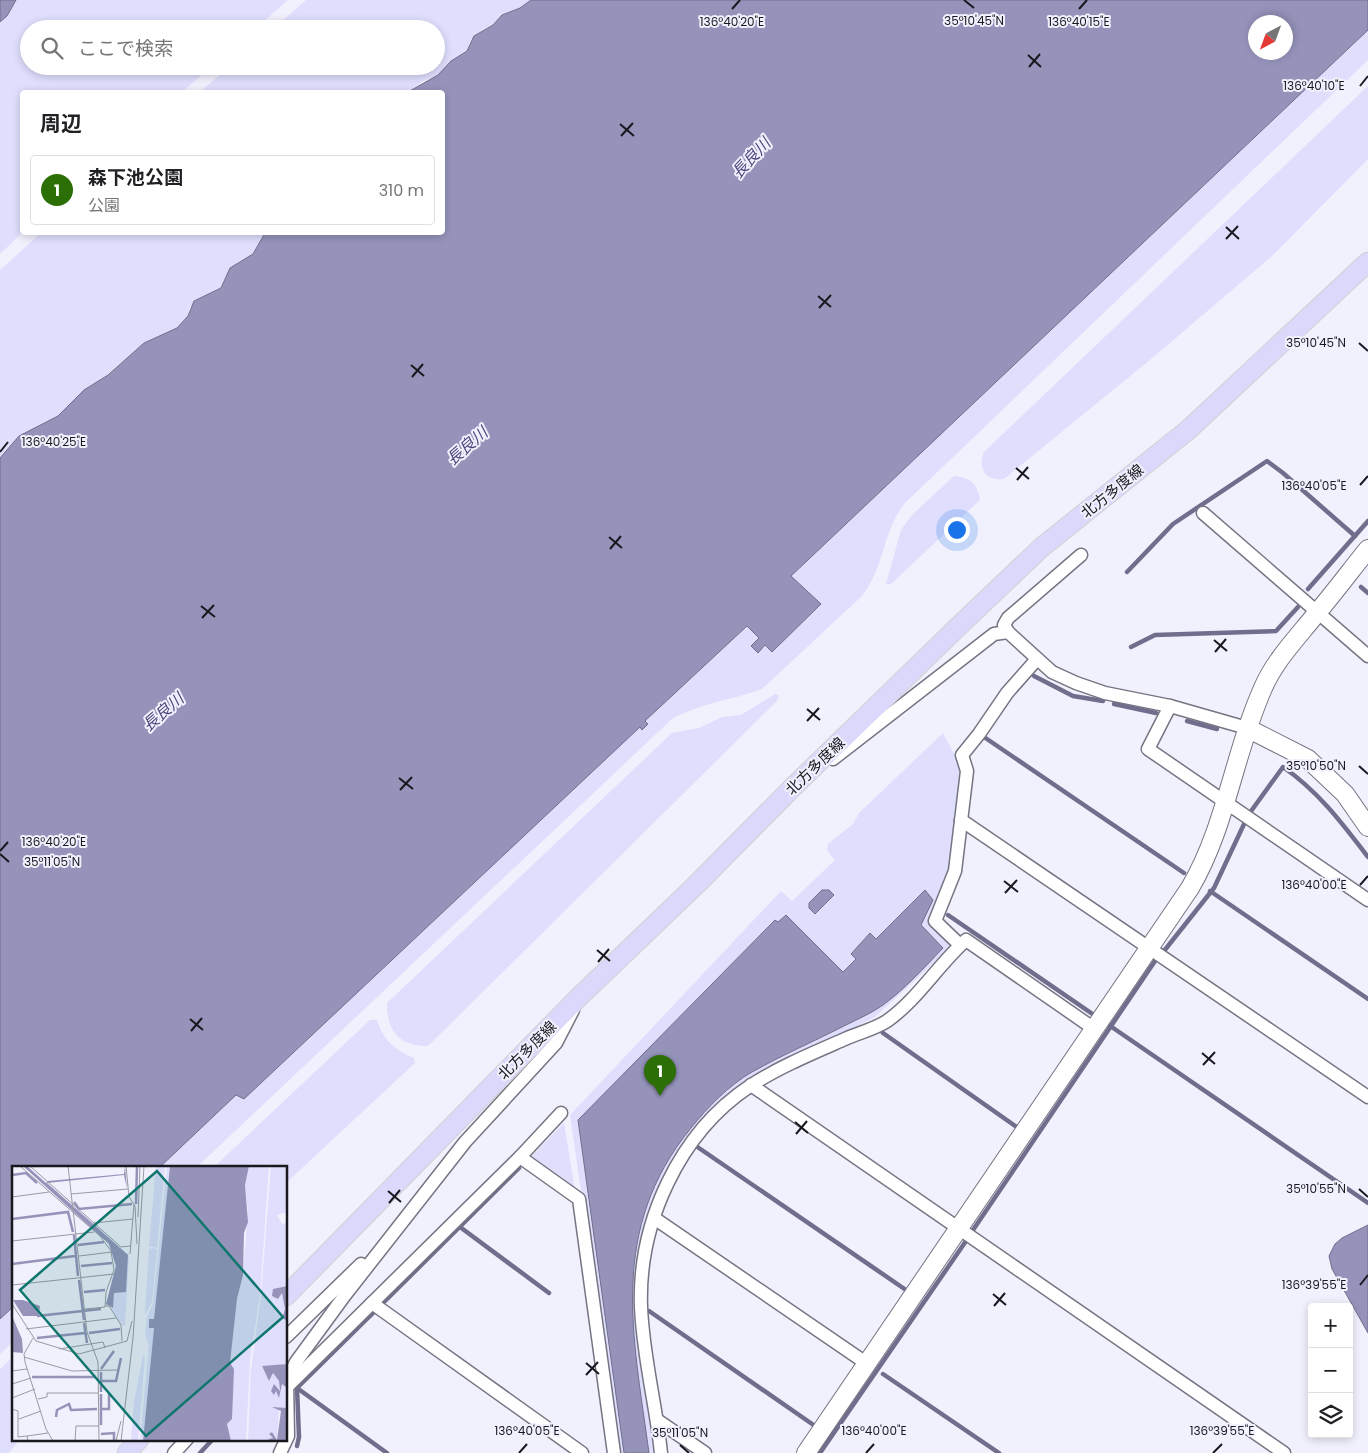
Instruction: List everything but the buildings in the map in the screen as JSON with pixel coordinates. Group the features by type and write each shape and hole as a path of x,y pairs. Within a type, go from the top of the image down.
{"main road":[{"name":"北方多度線","path":"288,1294 580,997 696,885 792,788 1042,547 1188,430 1368,264"},
{"path":"127,1453 139,1440"}],"street":[{"path":"1203,513 1368,656"},
{"path":"806,1453 1097,1023 1150,948 1202,866 1225,802 1247,728 1263,686 1280,658 1318,613 1368,548"},
{"path":"1081,555 1008,618 1004,625 1008,632 1052,672 1105,693 1170,706 1247,728 1308,759 1345,794 1368,827"},
{"path":"792,788 909,702 994,634 1008,632"},
{"path":"960,945 935,921 955,871 968,771 962,755 1008,693 1037,659"},
{"path":"1170,706 1148,749 1368,900"},
{"path":"961,820 1368,1097"},
{"path":"661,1453 657,1420 646,1366 641,1306 644,1262 660,1198 677,1164 716,1114 751,1085 811,1054 886,1021 966,940 1097,1023"},
{"path":"288,1378 296,1362 388,1239 476,1130 556,1042 580,997"},
{"path":"751,1085 1284,1453"},
{"path":"288,1386 520,1157 561,1113"},
{"path":"520,1157 579,1199 614,1453"},
{"path":"654,1218 866,1363"},
{"path":"288,1335 388,1239"},
{"path":"372,1303 582,1453"},
{"path":"657,1420 706,1453"},
{"path":"174,1453 186,1440"},
{"path":"280,1453 286,1440"}],"shaded area":[{"path":"16,0 288,0 265,20 20,20 20,75 202,75 184,90 20,90 20,235 0,254 0,22 7,16"},
{"path":"306,0 531,0 519,8 502,15 493,25 482,30 470,42 467,50 452,60 445,68 445,20 283,20"},
{"path":"1368,30 1368,60 905,503 892,525 875,574 862,596 762,689 706,705 673,718 198,1166 161,1166 236,1095 640,727 642,729 645,722 747,626 759,638 751,647 765,645 771,652 791,576"},
{"path":"220,75 438,75 423,81 411,90 202,90"},
{"path":"1368,86 1368,159 1272,256 1151,359 1004,479 987,476 982,468 984,452"},
{"path":"39,235 264,235 253,254 230,268 221,288 189,308 188,316 177,329 144,343 58,416 19,436 0,458 0,270"},
{"path":"954,476 969,480 975,486 980,500 891,584 886,584 901,530 912,515"},
{"path":"775,694 779,696 777,701 428,1046 409,1043 397,1035 389,1022 387,1003 672,733 699,728 722,717 741,715"},
{"path":"943,733 962,769 952,869 928,924 951,947 875,1017 747,1083 674,1162 654,1200 639,1254 636,1308 641,1369 651,1419 655,1453 619,1453 570,1115 781,891 792,901 835,860 827,850 828,844 853,824 859,813"},
{"path":"370,1020 377,1020 386,1039 401,1052 414,1058 415,1063 288,1181 288,1166 215,1166"},
{"path":"564,1123 575,1191 529,1159"},
{"path":"12,1308 12,1343 0,1354 0,1319"},
{"path":"12,1358 12,1440 19,1440 9,1453 0,1453 0,1369"}],"water":[{"path":"0,0 16,0 7,16 0,22"},
{"name":"長良川","path":"531,0 1368,0 1368,30 791,576 821,604 772,652 765,645 758,653 751,646 759,638 747,626 645,721 648,724 642,730 640,727 244,1099 236,1095 161,1166 12,1166 12,1308 0,1319 0,458 19,436 58,416 84,390 108,375 144,343 177,328 188,316 194,301 221,288 230,268 253,254 264,235 445,235 445,90 412,90 438,75 445,75 445,67 451,61 467,51 474,36 493,25 502,15 520,8"},
{"path":"822,890 829,890 834,895 815,914 809,908 809,903"},
{"path":"925,890 933,900 921,925 943,948 907,985 879,1008 763,1066 735,1084 711,1105 691,1128 665,1166 647,1205 637,1244 633,1284 633,1325 649,1453 624,1453 578,1120 775,920 778,922 786,915 843,972 856,959 851,954 870,933 876,939"},
{"path":"1368,1225 1368,1333 1353,1303 1351,1303 1332,1269 1329,1256 1335,1244 1342,1238"}],"waterway":[{"path":"1127,572 1173,524 1267,461 1355,536"},
{"path":"1308,589 1368,521"},
{"path":"1361,587 1368,593"},
{"path":"1131,647 1155,635 1276,631 1298,607"},
{"path":"1034,676 1073,696 1103,701"},
{"path":"1114,704 1156,713"},
{"path":"1187,721 1217,729"},
{"path":"984,737 1184,873"},
{"path":"1249,814 1283,767 1296,776 1318,797 1368,857"},
{"path":"1164,951 1214,888 1245,822"},
{"path":"1210,891 1368,999"},
{"path":"948,915 1097,1017"},
{"path":"973,1230 1155,961"},
{"path":"1103,1021 1368,1203"},
{"path":"883,1033 1018,1128"},
{"path":"696,1146 906,1290"},
{"path":"383,1303 519,1168"},
{"path":"460,1227 549,1293"},
{"path":"820,1453 966,1241"},
{"path":"649,1311 815,1426"},
{"path":"297,1446 299,1437 297,1388 374,1312"},
{"path":"883,1374 999,1453"},
{"path":"297,1388 387,1453"},
{"path":"200,1453 212,1440"}],"place":[{"name":"森下池公園","path":"660,1096"}]}
